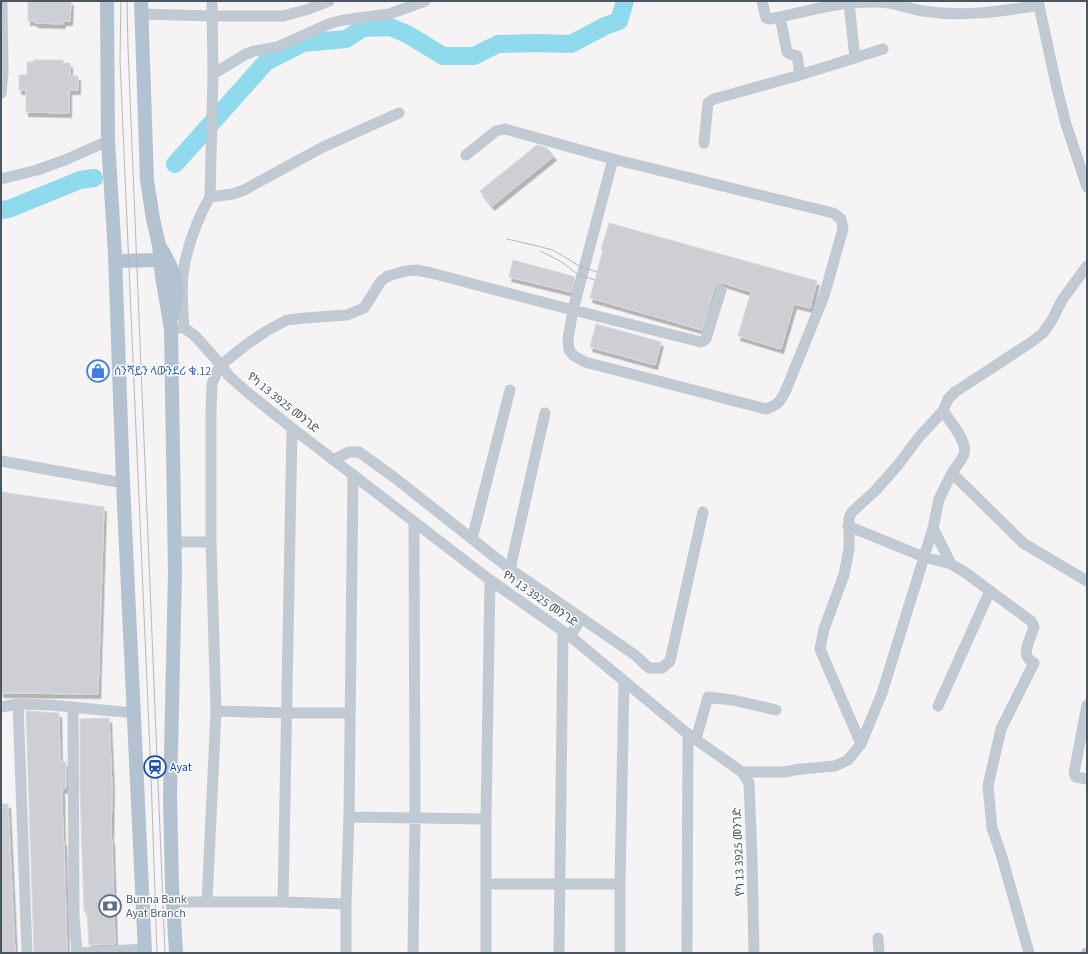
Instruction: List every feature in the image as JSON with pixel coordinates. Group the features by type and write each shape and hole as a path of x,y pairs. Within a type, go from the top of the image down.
{"main road":[{"path":"107,1 108,141 115,262 122,483 144,951"},
{"path":"140,8 147,180 153,219 175,326"},
{"path":"159,244 171,265 177,296 175,326 175,573 170,797 176,953"},
{"path":"115,262 161,260"}],"street":[{"path":"1,93 3,72 2,1"},
{"path":"175,326 182,302 182,275 188,249 203,208 210,197 213,74 212,1"},
{"path":"140,8 212,16 283,16 310,9 329,1"},
{"path":"213,74 246,54 277,47 331,23 389,14 425,1"},
{"path":"762,1 765,16 769,19 830,5 849,3 877,2 923,11 950,14 1008,10 1038,3 1066,124 1087,187"},
{"path":"849,3 855,58"},
{"path":"780,17 786,52 797,56 800,75"},
{"path":"704,143 708,103 883,50"},
{"path":"210,197 233,194 244,190 323,147 399,113"},
{"path":"466,155 496,131 505,129 613,159 833,213 841,219 843,229 824,296 786,390 776,405 766,409 585,362 574,356 569,350 568,338 573,310 613,159"},
{"path":"1,179 37,170 65,160 108,141"},
{"path":"861,744 820,649 824,629 844,575 849,549 849,518 852,512 876,490 919,437 943,411 948,399 955,392 1043,333 1052,320 1062,300 1087,266"},
{"path":"207,902 216,711 211,542 211,412 212,384 221,365 247,344 268,330 287,320 347,315 364,308 380,281 388,276 405,271 417,270 432,273 701,342 706,339 721,290"},
{"name":"የካ 13 3925 መንገድ","path":"175,326 194,335 229,376 292,428 490,580 567,633 624,682 692,737 742,772 749,783 754,953"},
{"path":"472,539 510,390"},
{"path":"742,772 784,772 835,766 848,760 861,744 882,693 933,528 939,499 952,473 964,454 965,446 943,411"},
{"path":"510,569 546,413"},
{"path":"283,902 292,428"},
{"path":"334,460 349,452 359,452 395,478 510,569 635,655 650,668 662,668 670,661 703,512"},
{"path":"1,461 122,483"},
{"path":"952,473 1023,543 1087,581"},
{"path":"346,953 349,817 352,474"},
{"path":"413,953 415,818 414,522"},
{"path":"848,526 924,557 951,564 966,573 1030,621 1034,627 1026,653 1027,657 1034,663 1001,730 988,786 992,828 1002,857 1029,953"},
{"path":"933,528 951,564"},
{"path":"175,542 211,542"},
{"path":"486,953 486,819 490,580"},
{"path":"938,706 990,591"},
{"path":"560,953 560,884 567,633 581,618"},
{"path":"620,953 624,682"},
{"path":"687,953 692,737 708,697 733,700 776,710"},
{"path":"1,707 18,704 50,705 134,713"},
{"path":"18,704 27,953"},
{"path":"1087,705 1074,773 1076,777 1087,779"},
{"path":"73,707 74,917 77,953 144,951"},
{"path":"216,711 350,713"},
{"path":"349,817 486,819"},
{"path":"486,884 620,884"},
{"path":"173,902 283,902 346,904"},
{"path":"878,938 879,953"}],"building":[{"path":"28,1 71,1 70,21 63,21 63,24 35,23 35,21 28,21"},
{"path":"34,60 63,60 63,63 70,63 70,76 78,76 78,90 69,90 69,113 26,112 26,90 19,90 19,75 27,75 27,62 34,62"},
{"path":"537,145 547,148 554,156 492,206 480,191"},
{"path":"609,223 817,281 810,308 794,304 781,349 738,336 751,292 723,283 719,283 714,288 702,330 590,298"},
{"path":"513,260 575,277 571,292 509,277"},
{"path":"596,324 661,342 655,365 590,347"},
{"path":"1,492 104,507 98,694 1,693"},
{"path":"26,711 59,713 60,762 66,762 66,788 62,789 67,952 34,953"},
{"path":"109,718 112,787 111,839 115,944 89,945 87,911 84,911 80,788 80,719"},
{"path":"1,804 8,804 15,953 1,953"}],"waterway":[{"path":"175,164 266,62 303,43 346,39 363,28 390,27 407,34 443,56 474,56 498,44 571,44 605,26 619,21 625,1"},
{"path":"1,210 9,209 80,180 94,178"}],"tram line":[{"path":"121,1 120,60 151,775 157,953"},
{"path":"127,1 165,953"},
{"path":"507,239 553,250 579,266 597,272"},
{"path":"540,251 560,261 579,275 595,280"}],"place":[{"name":"ሰንሻይን ላውንደሪ ቁ.12","path":"98,371"},
{"name":"Ayat","path":"155,767"},
{"name":"Bunna Bank Ayat Branch","path":"110,906"}]}
